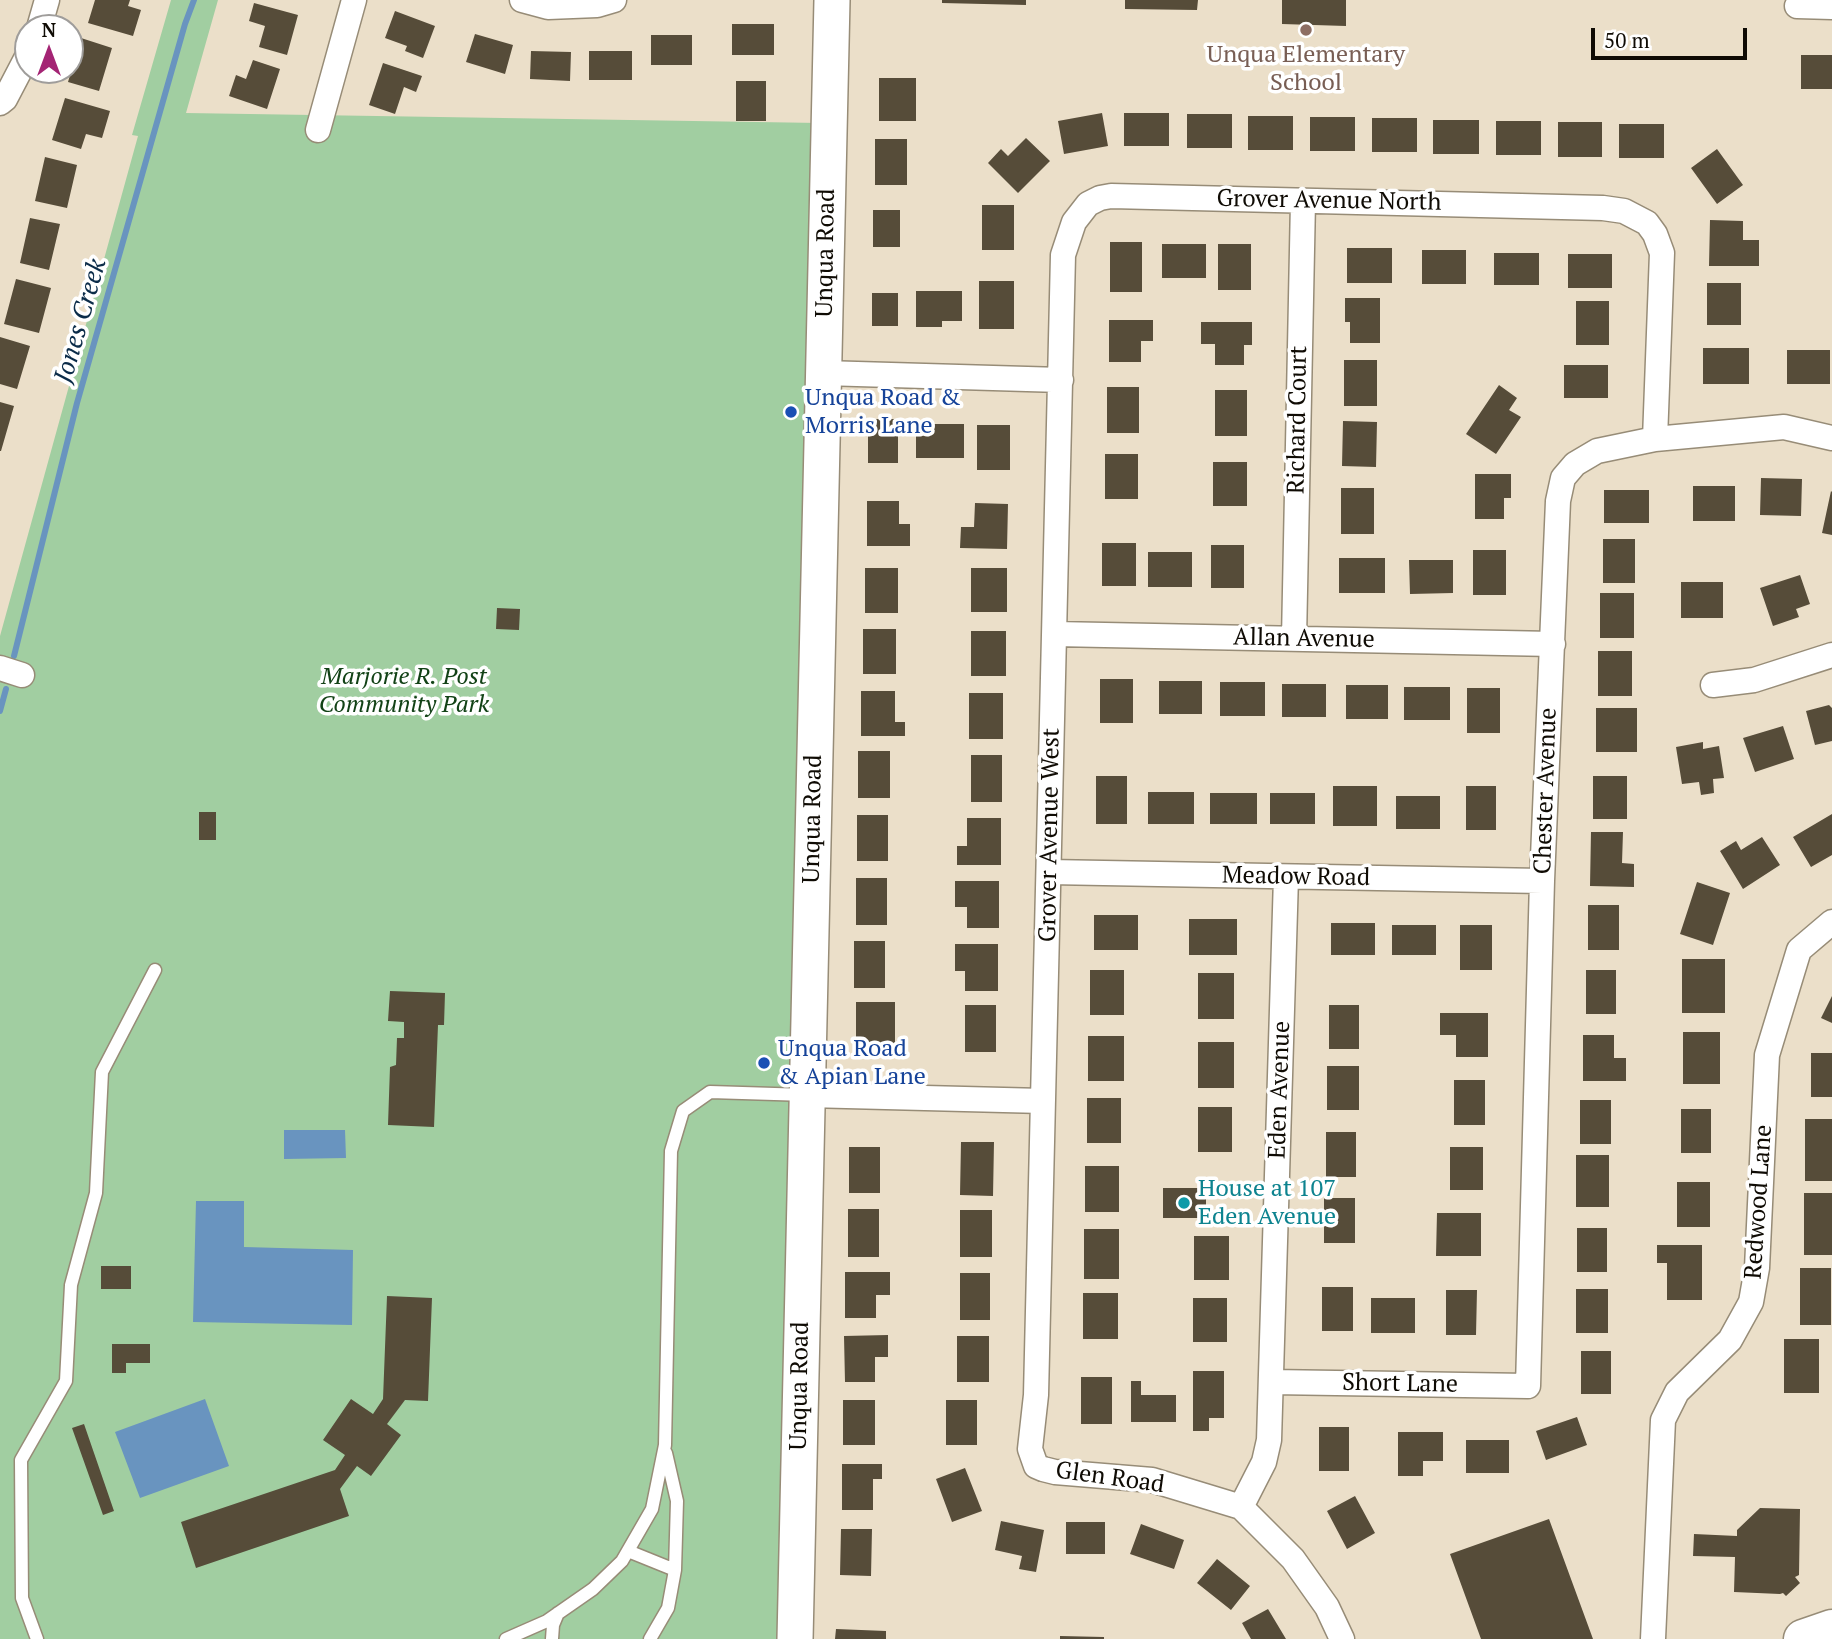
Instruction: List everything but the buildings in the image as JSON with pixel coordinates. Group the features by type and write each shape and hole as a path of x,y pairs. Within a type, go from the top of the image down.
{"main road":[{"path":"1803,1639 1832,1629"}],"street":[{"path":"318,130 354,0"},
{"path":"522,0 548,7 597,5 614,0"},
{"name":"Unqua Road","path":"795,1639 832,0"},
{"path":"1797,6 1832,7"},
{"path":"0,103 14,82"},
{"name":"Grover Avenue North","path":"1074,222 1088,205 1100,198 1111,196 1595,208 1624,211 1647,223 1655,234 1662,253 1655,439"},
{"name":"Richard Court","path":"1294,639 1303,201"},
{"name":"Grover Avenue West","path":"1030,1449 1036,1395 1063,255 1074,222"},
{"path":"823,373 1060,380"},
{"name":"Chester Avenue","path":"1528,1386 1542,881 1558,501 1563,478 1575,464 1597,451 1655,439 1784,427 1832,438"},
{"name":"Allan Avenue","path":"1055,634 1553,645"},
{"path":"1713,685 1754,680 1832,655"},
{"name":"Meadow Road","path":"1049,872 1542,881"},
{"name":"Eden Avenue","path":"1241,1507 1264,1462 1269,1440 1286,877"},
{"name":"Redwood Lane","path":"1653,1639 1662,1420 1677,1392 1730,1340 1751,1302 1757,1268 1767,1055 1799,950 1832,922"},
{"path":"807,1095 1043,1101"},
{"name":"Short Lane","path":"1272,1382 1528,1386"},
{"name":"Glen Road","path":"1030,1449 1036,1466 1043,1469 1152,1480 1241,1507 1293,1559 1327,1608 1342,1639"}],"lane":[{"path":"37,1639 22,1598 21,1460 66,1381 71,1285 96,1193 102,1072 155,970"},
{"path":"506,1639 547,1621 593,1589 622,1561 652,1509 665,1446 671,1151 683,1111 710,1092 807,1095"},
{"path":"650,1639 668,1608 675,1570 677,1501 665,1446"},
{"path":"628,1551 675,1570"},
{"path":"552,1639 553,1625 558,1613"}],"green space":[{"name":"Marjorie R. Post Community Park","path":"171,0 218,0 186,113 820,123 787,1639 0,1639 0,636 138,136 132,135"}],"water":[{"path":"284,1130 345,1130 346,1158 284,1159"},
{"path":"196,1201 244,1201 244,1247 353,1250 352,1325 193,1322"},
{"path":"205,1399 229,1466 140,1498 115,1432"}],"waterway":[{"name":"Jones Creek","path":"14,656 77,403 194,0"},
{"name":"Jones Creek","path":"0,711 6,689"}],"place":[{"name":"Unqua Elementary School","path":"1306,30"},
{"name":"Unqua Road & Morris Lane","path":"791,412"},
{"name":"Unqua Road & Apian Lane","path":"764,1063"},
{"name":"House at 107 Eden Avenue","path":"1184,1203"}]}
